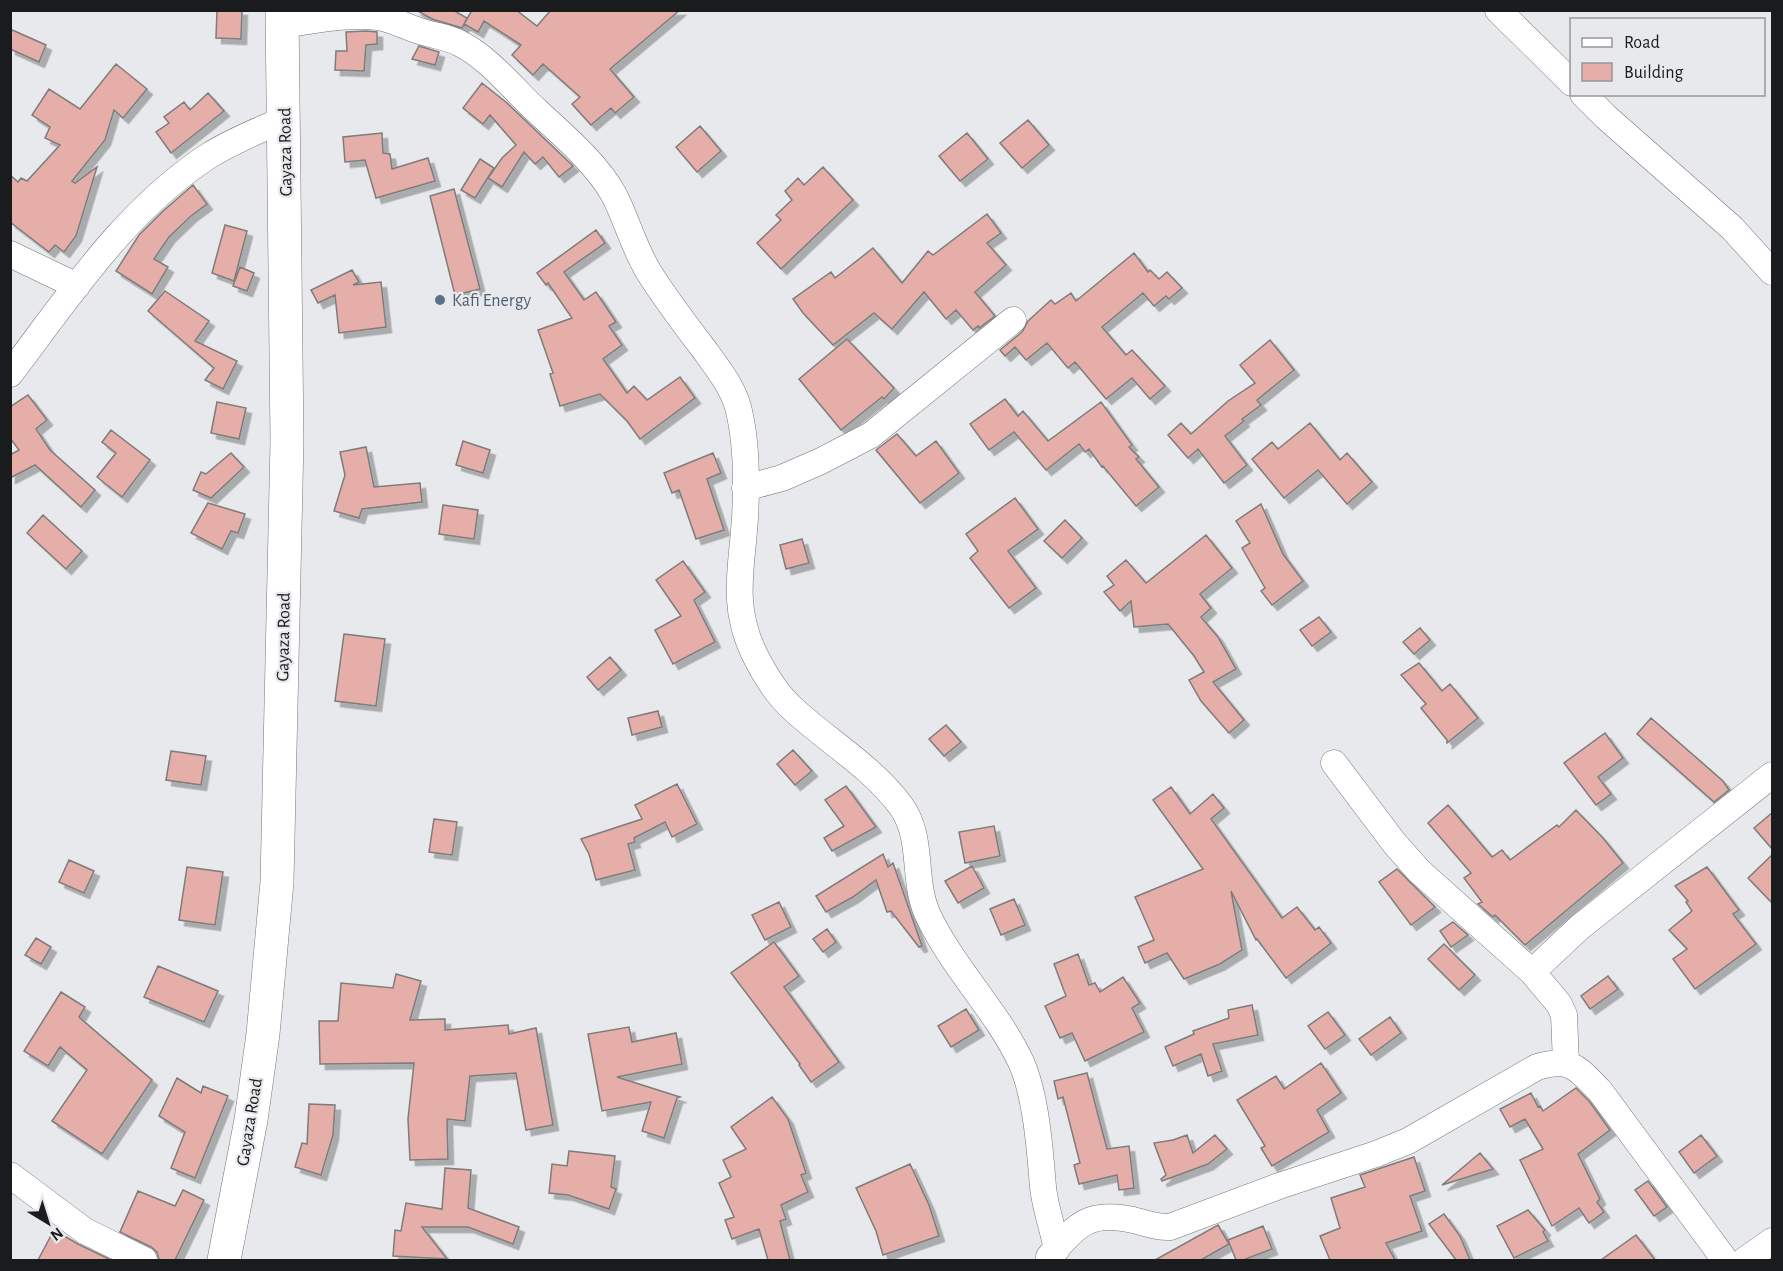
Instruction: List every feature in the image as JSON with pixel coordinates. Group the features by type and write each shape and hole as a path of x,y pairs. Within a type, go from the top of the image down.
{"main road":[{"name":"Gayaza Road","path":"224,1260 251,1120 277,882 287,441 285,119 282,18"}],"street":[{"path":"1498,10 1570,81"},
{"path":"282,18 376,16 400,22 461,44 497,72 574,146 613,194 636,250 650,275 726,381 737,405 746,468 745,517 738,590 742,619 751,648 765,673 791,708 872,774 900,804 910,822 915,838 921,897 928,914 956,962 1004,1033 1028,1078 1052,1255"},
{"path":"1585,96 1732,228 1773,272"},
{"path":"10,374 111,243 147,205 190,169 236,140 285,119"},
{"path":"10,254 77,286"},
{"path":"745,488 802,470 871,435 1013,320"},
{"path":"1334,763 1395,844 1419,871 1532,972 1559,1004 1564,1015 1566,1063"},
{"path":"1532,972 1580,927 1773,775"},
{"path":"1052,1255 1073,1231 1092,1219 1110,1216 1153,1226 1170,1227 1408,1141 1537,1067 1550,1063 1566,1063 1578,1069 1600,1091 1725,1260"},
{"path":"10,1175 85,1231 144,1260"},
{"path":"1745,1260 1773,1241"}],"building":[{"path":"217,10 242,10 241,39 216,38"},
{"path":"416,10 453,10 467,18 462,28 432,19"},
{"path":"470,10 516,10 537,26 551,10 680,10 610,69 634,97 615,113 611,108 591,125 572,104 580,97 543,64 533,75 512,55 521,45 484,21 478,32 464,24"},
{"path":"10,29 46,45 39,62 10,49"},
{"path":"346,32 377,32 377,44 366,45 364,71 335,70 336,51 347,51"},
{"path":"419,46 439,52 435,65 412,59"},
{"path":"116,64 147,89 123,118 114,110 105,140 72,181 75,183 97,167 76,236 64,252 55,245 49,252 10,222 10,175 18,182 21,178 27,181 60,145 45,138 50,127 32,115 49,89 80,109"},
{"path":"482,83 507,103 573,166 559,177 543,157 535,164 524,152 502,187 488,178 502,158 516,145 490,115 483,124 463,108"},
{"path":"208,93 224,111 171,153 156,132 169,123 164,117 184,102 190,110"},
{"path":"1028,120 1049,145 1022,168 1000,143"},
{"path":"700,126 721,151 697,172 676,147"},
{"path":"382,133 383,153 390,154 392,169 428,158 435,181 376,198 365,160 345,162 343,137"},
{"path":"967,133 988,159 960,181 939,156"},
{"path":"480,159 494,168 475,198 461,190"},
{"path":"823,167 853,200 781,269 757,243 781,220 776,215 792,200 785,191 798,178 804,185"},
{"path":"193,185 207,204 169,237 154,259 168,267 152,294 116,271 139,235"},
{"path":"454,189 480,289 455,295 430,196"},
{"path":"987,214 1001,233 987,243 1006,265 975,292 995,316 979,328 978,326 973,330 956,310 946,319 924,292 892,329 874,313 833,345 793,299 831,272 835,278 873,248 902,283 928,251 933,255"},
{"path":"225,225 247,231 234,281 212,273"},
{"path":"596,230 605,243 564,272 584,300 596,292 616,322 609,326 622,345 603,359 627,393 634,386 647,400 680,377 695,398 640,439 627,421 600,394 560,406 550,374 553,373 538,330 572,318 548,283 546,285 537,273"},
{"path":"1134,253 1148,272 1150,270 1159,279 1167,272 1182,288 1169,299 1166,296 1154,306 1143,293 1102,327 1126,355 1132,350 1165,386 1150,399 1132,378 1106,399 1075,362 1068,368 1047,343 1026,360 1015,347 1005,356 1000,350 1022,332 1028,321 1051,300 1055,304 1071,293 1076,301"},
{"path":"240,267 254,273 247,291 233,286"},
{"path":"352,270 359,282 353,285 381,282 386,327 339,333 335,295 318,303 311,290"},
{"path":"165,291 209,321 195,341 237,361 223,389 205,380 214,368 148,311"},
{"path":"847,339 894,388 884,399 882,397 841,430 799,379"},
{"path":"1270,340 1294,370 1257,400 1261,405 1225,436 1247,465 1224,483 1198,449 1188,458 1168,435 1181,423 1191,434 1228,401 1255,383 1240,365"},
{"path":"28,395 47,420 36,429 50,450 95,490 81,507 35,465 10,478 10,455 19,450 10,438 10,407"},
{"path":"1005,399 1018,416 1023,411 1048,441 1101,402 1132,445 1129,447 1139,457 1136,459 1159,487 1136,506 1089,449 1085,452 1079,444 1046,470 1014,432 989,450 970,424"},
{"path":"217,402 246,408 239,439 211,433"},
{"path":"1310,423 1340,460 1347,453 1372,482 1347,504 1318,470 1284,498 1252,459 1272,442 1278,449"},
{"path":"111,430 150,460 122,497 97,477 116,453 102,442"},
{"path":"897,434 916,456 936,441 959,473 920,503 876,450"},
{"path":"463,441 490,450 483,473 456,465"},
{"path":"366,447 374,487 420,483 422,502 362,509 359,518 334,511 345,475 340,452"},
{"path":"231,453 244,467 211,498 193,490 201,472 206,474"},
{"path":"713,453 721,473 707,479 724,530 696,539 679,490 672,493 664,473"},
{"path":"1015,498 1038,529 1008,551 1036,588 1009,608 970,558 978,551 966,534"},
{"path":"208,503 245,514 238,533 231,531 222,549 191,533"},
{"path":"1261,504 1283,554 1303,581 1272,605 1261,591 1265,588 1242,548 1250,543 1236,521"},
{"path":"443,505 478,510 474,539 439,534"},
{"path":"43,515 82,551 66,569 27,533"},
{"path":"1065,520 1082,538 1062,558 1044,541"},
{"path":"1206,535 1232,568 1200,594 1211,608 1201,617 1218,637 1236,669 1213,682 1244,720 1229,733 1201,701 1189,680 1204,672 1168,624 1134,627 1131,601 1120,611 1104,592 1114,585 1107,576 1126,560 1146,583"},
{"path":"802,539 809,563 786,569 780,545"},
{"path":"683,561 705,592 694,600 715,642 673,664 655,630 681,616 656,580"},
{"path":"1319,617 1331,632 1312,646 1300,630"},
{"path":"1420,628 1430,640 1414,654 1403,642"},
{"path":"344,634 385,639 376,706 335,701"},
{"path":"610,657 621,670 598,690 587,677"},
{"path":"1419,663 1442,691 1450,684 1478,718 1447,743 1421,708 1426,704 1401,675"},
{"path":"658,711 662,727 632,735 628,718"},
{"path":"1651,718 1723,781 1729,790 1714,802 1637,734"},
{"path":"946,725 961,742 944,756 929,739"},
{"path":"1605,733 1623,758 1598,777 1611,794 1596,805 1564,763"},
{"path":"793,750 812,771 795,785 777,764"},
{"path":"171,751 206,756 201,785 166,780"},
{"path":"677,784 697,824 672,837 665,822 634,838 635,842 628,844 635,870 596,880 589,854 581,839 642,819 635,805"},
{"path":"846,786 876,827 832,851 824,838 844,826 825,800"},
{"path":"1171,787 1190,814 1213,794 1224,808 1211,819 1282,918 1297,907 1315,930 1319,927 1331,943 1286,978 1256,940 1231,891 1242,950 1220,964 1184,979 1167,953 1145,963 1138,947 1154,940 1135,897 1203,869 1153,800"},
{"path":"1448,805 1492,857 1502,850 1510,860 1557,825 1559,827 1576,810 1623,863 1525,945 1495,915 1493,917 1478,904 1482,902 1464,878 1471,873 1428,823"},
{"path":"1773,812 1773,850 1754,828"},
{"path":"434,819 457,822 452,855 429,852"},
{"path":"994,826 1000,856 965,863 959,832"},
{"path":"883,854 888,867 893,863 922,946 919,947 891,911 887,912 876,880 853,897 826,912 816,896"},
{"path":"1773,854 1773,904 1748,878"},
{"path":"69,860 94,871 84,893 59,882"},
{"path":"972,866 984,888 958,903 945,881"},
{"path":"187,867 223,872 215,925 179,920"},
{"path":"1707,867 1739,910 1733,914 1756,944 1695,989 1673,959 1687,949 1669,930 1692,911 1686,902 1688,901 1675,886"},
{"path":"1397,869 1435,907 1411,925 1379,882"},
{"path":"1014,899 1025,925 1001,935 990,909"},
{"path":"779,902 791,927 765,940 752,915"},
{"path":"1453,922 1468,935 1451,947 1440,931"},
{"path":"827,929 836,942 823,952 813,939"},
{"path":"36,938 51,947 41,964 25,955"},
{"path":"774,942 799,976 784,987 839,1062 811,1082 731,973"},
{"path":"1444,944 1475,975 1459,990 1428,959"},
{"path":"1078,954 1089,985 1095,983 1100,992 1123,977 1140,1003 1132,1008 1144,1032 1085,1061 1072,1033 1060,1038 1045,1006 1066,996 1054,964"},
{"path":"158,966 218,991 204,1022 144,997"},
{"path":"396,974 421,981 410,1020 445,1019 445,1030 508,1025 509,1034 536,1028 553,1125 526,1130 516,1073 470,1076 465,1121 447,1119 448,1159 410,1160 408,1119 414,1063 320,1064 319,1021 338,1021 341,983 393,988"},
{"path":"1608,976 1618,989 1590,1009 1581,996"},
{"path":"61,992 85,1007 79,1017 152,1080 102,1154 52,1121 87,1070 60,1047 48,1066 24,1051"},
{"path":"1252,1005 1258,1035 1213,1044 1222,1071 1208,1076 1201,1054 1173,1066 1165,1047 1194,1034 1193,1031 1229,1018 1228,1010"},
{"path":"966,1009 979,1030 951,1047 938,1026"},
{"path":"1328,1012 1345,1035 1325,1049 1308,1026"},
{"path":"1390,1017 1401,1033 1371,1055 1359,1039"},
{"path":"629,1027 632,1042 676,1033 682,1064 617,1077 680,1097 677,1098 664,1138 642,1131 651,1102 602,1111 588,1034"},
{"path":"1321,1063 1341,1093 1317,1110 1329,1132 1272,1166 1261,1148 1265,1146 1237,1100 1276,1076 1284,1089"},
{"path":"1087,1073 1107,1149 1129,1146 1134,1188 1119,1190 1117,1175 1079,1184 1074,1165 1080,1163 1063,1097 1058,1099 1054,1081"},
{"path":"177,1078 201,1093 203,1086 228,1096 195,1178 171,1168 185,1132 159,1116"},
{"path":"1576,1088 1589,1101 1610,1130 1578,1154 1600,1199 1597,1202 1604,1212 1589,1223 1579,1208 1552,1226 1520,1160 1543,1149 1525,1119 1510,1127 1500,1109 1531,1093 1538,1107 1540,1106 1543,1111"},
{"path":"772,1097 788,1119 806,1173 801,1175 808,1192 781,1205 786,1219 780,1221 790,1260 768,1260 759,1229 732,1239 725,1220 734,1217 719,1183 731,1177 723,1160 746,1149 731,1127"},
{"path":"309,1104 335,1105 333,1135 321,1175 295,1167 302,1143 307,1144"},
{"path":"1187,1135 1193,1153 1215,1135 1227,1149 1208,1164 1162,1181 1161,1179 1166,1175 1154,1143"},
{"path":"1701,1135 1717,1156 1694,1173 1679,1152"},
{"path":"569,1151 615,1156 611,1187 616,1189 609,1209 568,1195 549,1193 552,1164 567,1166"},
{"path":"1480,1153 1493,1169 1442,1185"},
{"path":"1414,1157 1425,1191 1410,1196 1422,1231 1386,1243 1395,1260 1330,1260 1320,1236 1340,1228 1331,1198 1365,1187 1360,1175"},
{"path":"910,1164 929,1205 939,1236 883,1255 876,1231 856,1188"},
{"path":"445,1168 471,1170 468,1208 519,1227 513,1244 468,1227 422,1227 447,1259 393,1256 395,1230 401,1231 406,1203 442,1209"},
{"path":"1648,1181 1667,1207 1654,1216 1635,1190"},
{"path":"183,1190 204,1200 175,1260 159,1260 157,1252 151,1247 120,1232 138,1191 175,1206"},
{"path":"1528,1210 1545,1230 1543,1232 1548,1241 1514,1258 1497,1226"},
{"path":"1444,1214 1460,1236 1470,1260 1456,1260 1429,1224"},
{"path":"1218,1225 1229,1244 1201,1260 1155,1260"},
{"path":"1263,1226 1272,1249 1243,1260 1236,1260 1228,1240"},
{"path":"54,1230 78,1244 111,1260 38,1260"},
{"path":"1636,1235 1655,1260 1601,1260"}],"place":[{"name":"Kafi Energy","path":"440,300"}]}
